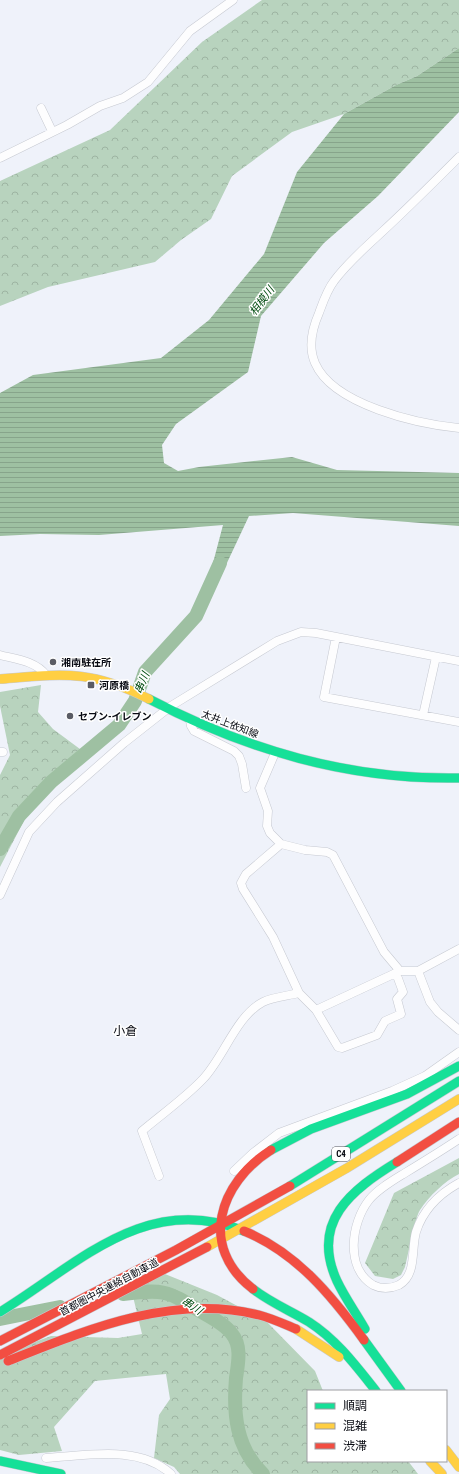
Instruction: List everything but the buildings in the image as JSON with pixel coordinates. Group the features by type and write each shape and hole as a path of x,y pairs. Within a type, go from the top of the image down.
{"main road":[{"name":"太井上依知線","path":"0,679 72,674 88,676 125,688 190,720 229,737 275,753 356,771 411,777 459,778"},
{"path":"375,1390 334,1340 305,1319 257,1292 238,1276 227,1261 221,1245 220,1229 223,1209 230,1192 242,1176 267,1151 293,1136 411,1092 459,1066"},
{"name":"首都圏中央連絡自動車道","path":"0,1341 221,1224 326,1164 459,1081"},
{"name":"首都圏中央連絡自動車道","path":"0,1355 105,1302 227,1237 334,1176 459,1099"},
{"path":"387,1373 364,1327 343,1293 334,1274 328,1246 330,1228 339,1208 356,1189 459,1122"},
{"path":"0,1312 102,1245 122,1234 143,1226 172,1221 201,1220 233,1226 265,1239 292,1257 316,1280 400,1390"},
{"path":"0,1365 36,1350 126,1318 170,1309 206,1307 240,1310 276,1320 307,1334 337,1356 375,1390"},
{"path":"447,1447 459,1457"},
{"path":"447,1451 459,1468"},
{"path":"0,1461 61,1474"},
{"path":"430,1462 436,1474"},
{"path":"431,1462 442,1474"}],"street":[{"path":"0,158 52,131 67,125 100,106 124,98 148,82 190,31 233,0"},
{"path":"41,108 52,131"},
{"path":"459,157 361,251 334,281 317,318 312,338 315,363 323,377 335,388 357,400 392,414 439,426 459,428"},
{"path":"0,895 29,832 57,802 165,708 277,641 301,632 336,637 459,661"},
{"path":"336,637 324,697 459,722"},
{"path":"0,655 28,662 43,671 46,675"},
{"path":"423,715 436,657"},
{"path":"190,720 194,731 229,746 239,756 246,788"},
{"path":"275,753 260,788 268,811 267,826 270,833 281,844 305,850 327,852 333,855 338,861 384,952 398,972 404,992 397,999 401,1014 385,1021 377,1035 342,1048 338,1047 316,1010 299,993 273,937 243,889 242,883 246,874 281,844"},
{"path":"316,1010 398,972 418,971 459,949"},
{"path":"418,971 430,1002 438,1012 459,1030"},
{"path":"159,1176 142,1132 202,1080 221,1056 244,1018 254,1008 264,1002 299,993"},
{"path":"234,1171 253,1153 279,1133 392,1091 425,1076 459,1052"},
{"path":"459,1140 386,1186 368,1200 360,1214 354,1242 356,1262 367,1280 378,1287 385,1288 396,1286 404,1281 410,1272 414,1239 424,1215 441,1195 459,1183"},
{"path":"46,1458 123,1455 151,1462 171,1474"}],"green space":[{"path":"262,0 459,0 459,48 417,76 396,85 344,114 292,132 232,176 211,219 181,240 155,262 48,287 0,306 0,181 110,130 202,42"},
{"path":"41,685 38,712 53,729 84,752 30,809 0,867 0,775 10,755 0,706 0,692"},
{"path":"459,1158 459,1174 438,1189 428,1199 418,1214 405,1267 401,1275 393,1279 375,1276 365,1263 394,1193"},
{"path":"160,1272 217,1295 267,1322 315,1371 323,1390 307,1390 307,1462 409,1462 418,1474 180,1474 174,1467 154,1458 159,1415 170,1399 166,1374 95,1381 54,1427 62,1451 19,1455 0,1450 0,1355 51,1336 118,1338 142,1334 130,1284"}],"water":[{"name":"相模川","path":"459,48 459,112 378,196 324,243 261,316 248,372 176,424 162,445 164,463 178,471 199,467 292,457 337,470 459,473 459,526 293,513 249,516 218,582 209,578 223,525 99,535 40,534 0,536 0,393 33,375 161,358 209,320 264,254 297,172 344,114 396,85 417,76"}],"waterway":[{"name":"串川","path":"0,849 19,816 51,782 119,725 135,701 145,672 196,616 220,563"},
{"name":"串川","path":"123,1294 156,1292 171,1295 189,1304 229,1330 235,1339 238,1350 235,1391 238,1430 247,1453 263,1474"},
{"name":"串川","path":"0,1319 60,1307"}],"traffic: fast":[{"path":"149,699 223,733 261,747 299,758 378,774 459,778"},
{"path":"271,1150 311,1129 407,1094 459,1066"},
{"path":"290,1186 459,1081"},
{"path":"365,1329 343,1293 330,1260 329,1241 332,1225 340,1210 351,1196 364,1184 397,1162"},
{"path":"0,1312 85,1255 114,1239 144,1227 175,1220 209,1221 244,1231"},
{"path":"253,1289 319,1329 346,1354 375,1390"},
{"path":"364,1340 400,1390"},
{"path":"0,1461 61,1474"}],"traffic: slow":[{"path":"0,679 59,675 93,678 128,689 149,699"},
{"path":"207,1247 347,1168 459,1099"},
{"path":"296,1329 339,1357"},
{"path":"447,1451 459,1467"},
{"path":"431,1462 442,1474"}],"traffic: jam":[{"path":"397,1162 459,1122"},
{"path":"253,1289 236,1272 225,1254 221,1235 222,1216 228,1197 239,1180 253,1164 271,1150"},
{"path":"0,1341 176,1250 290,1186"},
{"path":"244,1231 263,1240 280,1251 312,1277 339,1307 364,1340"},
{"path":"0,1355 207,1247"},
{"path":"8,1361 99,1327 130,1318 162,1312 194,1309 227,1309 264,1316 296,1329"}],"place":[{"name":"湘南駐在所","path":"53,662"},
{"name":"河原橋","path":"91,685"},
{"name":"セブン-イレブン","path":"70,716"}],"district":[{"name":"小倉","path":"125,1031"}]}
